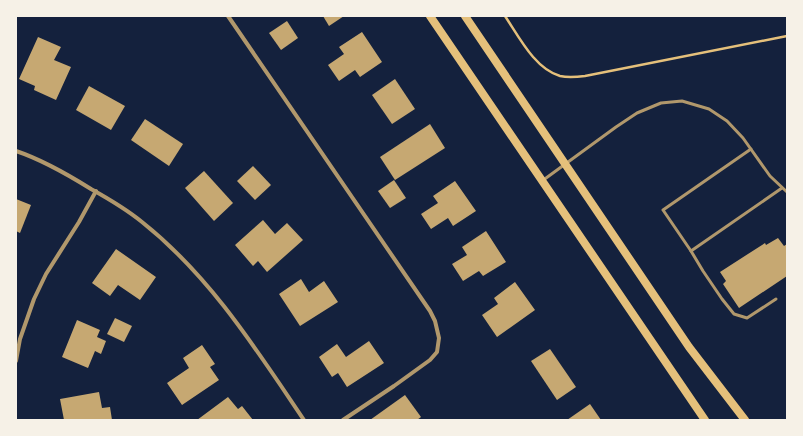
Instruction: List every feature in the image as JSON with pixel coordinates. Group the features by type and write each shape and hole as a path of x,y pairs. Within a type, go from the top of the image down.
{"main road":[{"path":"430,16 705,420"},
{"path":"465,16 689,347 745,420"}],"street":[{"path":"228,16 430,311 435,321 438,338 437,352 430,360 343,420"},
{"path":"16,151 65,173 96,191 142,222 174,250 203,281 234,319 304,420"},
{"path":"16,361 20,339 34,299 46,274 79,222 96,191"}],"lane":[{"path":"542,181 637,113 661,103 682,101 709,109 727,121 743,138 770,176 787,192"},
{"path":"751,149 663,210 710,282 734,314 747,318 776,299"},
{"path":"691,251 782,188"}],"path":[{"path":"505,16 527,50 539,63 549,71 571,78 787,36"}],"building":[{"path":"323,16 344,16 329,26"},
{"path":"287,21 298,38 281,50 269,33"},
{"path":"362,32 382,62 360,77 355,70 339,81 328,65 344,54 339,47"},
{"path":"38,37 61,47 54,60 71,67 56,100 34,90 35,86 19,79"},
{"path":"395,79 415,109 392,124 372,95"},
{"path":"89,86 125,106 111,130 76,110"},
{"path":"145,119 183,144 169,166 131,140"},
{"path":"430,124 445,148 395,180 380,157"},
{"path":"253,166 271,185 255,200 237,181"},
{"path":"204,171 233,203 214,221 185,188"},
{"path":"394,180 406,198 390,208 378,191"},
{"path":"455,181 476,211 453,226 448,218 431,229 421,214 438,203 433,196"},
{"path":"16,199 31,205 20,233 16,231"},
{"path":"263,220 275,234 287,223 303,240 267,272 258,261 253,266 235,245"},
{"path":"486,231 506,262 483,276 479,271 463,281 452,264 467,255 462,247"},
{"path":"778,238 784,246 787,244 787,276 739,308 723,284 726,281 720,272 765,243 766,245"},
{"path":"116,249 156,277 140,300 118,285 110,296 92,283"},
{"path":"301,279 309,292 324,281 338,302 300,326 279,294"},
{"path":"515,282 535,310 497,337 482,315 498,304 494,298"},
{"path":"115,318 132,326 124,342 107,334"},
{"path":"77,320 100,330 97,337 106,341 101,354 95,351 88,368 62,357"},
{"path":"369,341 384,363 347,387 338,373 332,377 319,357 337,344 346,357"},
{"path":"202,345 215,364 210,367 219,380 182,405 167,383 189,368 183,358"},
{"path":"550,349 576,387 557,400 531,361"},
{"path":"99,392 102,408 110,407 112,420 64,420 60,399"},
{"path":"405,395 421,417 417,420 370,420"},
{"path":"228,397 238,409 242,406 253,420 197,420"},
{"path":"590,404 601,420 567,420"}]}
